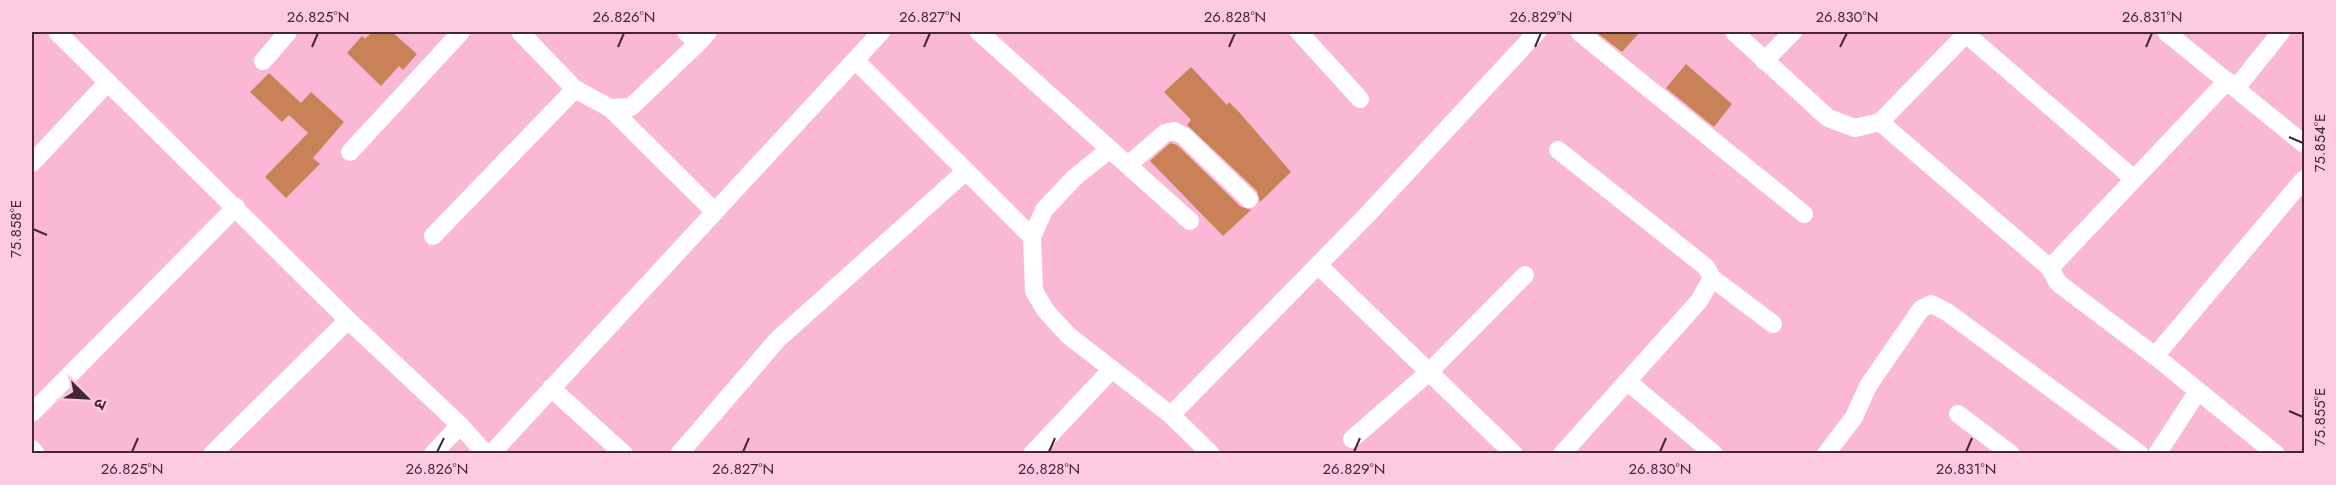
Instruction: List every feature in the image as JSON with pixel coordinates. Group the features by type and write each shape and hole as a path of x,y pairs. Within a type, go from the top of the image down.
{"street":[{"path":"57,32 486,453"},
{"path":"262,61 288,32"},
{"path":"350,152 461,32"},
{"path":"520,32 575,89 610,108 715,212"},
{"path":"491,453 881,32"},
{"path":"980,32 1191,222"},
{"path":"1299,32 1360,99"},
{"path":"1171,415 1318,265 1537,32"},
{"path":"1579,32 1804,214"},
{"path":"1734,32 1828,118 1855,128 1880,122 1967,33 2134,179"},
{"path":"1764,61 1793,32"},
{"path":"2166,32 2304,144"},
{"path":"2050,268 2134,179 2231,85 2281,32"},
{"path":"610,108 631,107 697,35"},
{"path":"855,60 1032,237"},
{"path":"32,163 108,82"},
{"path":"433,236 575,89"},
{"path":"1880,122 2050,268 2058,283 2155,356 2276,453"},
{"path":"1128,165 1165,133 1174,131 1184,136 1249,199"},
{"path":"1110,149 1074,178 1044,210 1032,237 1034,291 1046,310 1069,336 1171,415 1210,453"},
{"path":"1558,150 1706,267 1712,278 1773,324"},
{"path":"679,453 778,339 966,171"},
{"path":"2155,356 2304,179"},
{"path":"32,413 236,207"},
{"path":"1318,265 1514,453"},
{"path":"1352,439 1429,372 1525,275"},
{"path":"1562,453 1698,301 1712,278"},
{"path":"1826,453 1854,417 1868,386 1921,309 1931,304 1947,312 2140,453"},
{"path":"212,453 348,320"},
{"path":"1032,453 1112,369"},
{"path":"1627,381 1714,453"},
{"path":"551,388 624,453"},
{"path":"2157,453 2198,391"},
{"path":"1958,414 2011,453"},
{"path":"433,453 460,425"},
{"path":"32,449 36,453"}],"building":[{"path":"372,32 392,32 417,54 403,70 399,66 381,86 347,53 362,36 365,39"},
{"path":"1596,32 1640,32 1622,52"},
{"path":"1686,64 1732,104 1714,127 1666,88"},
{"path":"1191,67 1227,105 1229,102 1239,112 1291,172 1260,202 1257,191 1187,125 1191,120 1164,92"},
{"path":"269,73 301,103 311,92 344,122 313,158 320,164 286,198 265,177 308,133 289,115 282,122 250,92"},
{"path":"1170,143 1177,145 1241,207 1251,210 1223,236 1150,161"}]}
